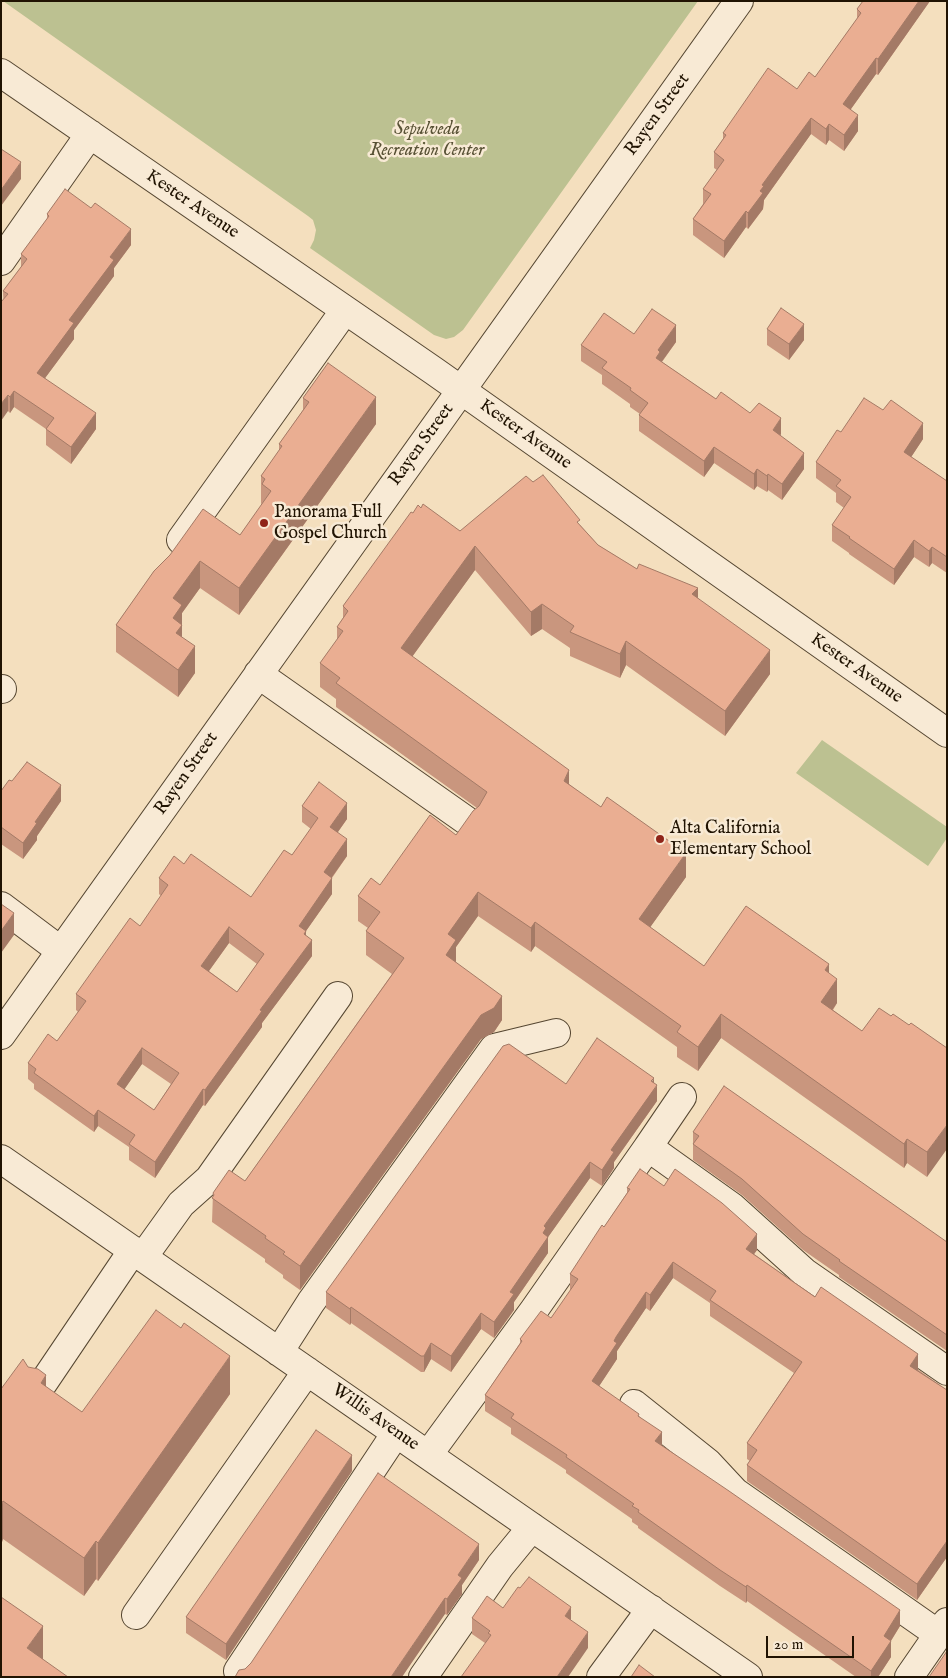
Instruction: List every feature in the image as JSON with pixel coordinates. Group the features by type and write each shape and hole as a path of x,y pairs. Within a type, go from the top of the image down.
{"street":[{"name":"Rayen Street","path":"1,1035 739,1"},
{"name":"Kester Avenue","path":"1,74 461,390 947,733"},
{"path":"1,261 90,134"},
{"path":"168,557 345,310"},
{"path":"258,674 467,821"},
{"path":"1,906 61,951"},
{"path":"37,1392 138,1254 181,1204 210,1179 338,996"},
{"path":"279,1352 310,1302 494,1048 556,1033"},
{"path":"428,1455 534,1310 682,1097"},
{"path":"648,1147 732,1207 804,1272 947,1371"},
{"name":"Willis Avenue","path":"1,1159 748,1677"},
{"path":"136,1615 307,1371"},
{"path":"634,1404 708,1463 735,1492 943,1628 909,1677"},
{"path":"238,1671 396,1433"},
{"path":"423,1677 500,1566 532,1527"},
{"path":"601,1677 651,1609"}],"green space":[{"name":"Sepulveda Recreation Center","path":"3,1 698,1 463,330 454,337 446,339 434,335 310,248 316,230 313,220 308,216"},
{"path":"822,740 947,827 947,838 928,866 796,773"}],"building":[{"path":"863,1 919,1 843,104 858,115 844,135 829,124 826,129 811,118 762,185 764,186 760,191 763,193 748,213 746,211 724,241 693,219 711,194 703,189 724,160 714,152 726,135 723,133 768,68 797,89 809,72 815,77 861,13 857,9"},
{"path":"1,149 21,162 1,190"},
{"path":"65,189 91,208 95,203 131,229 110,257 114,260 69,320 74,323 37,373 96,413 71,447 46,429 54,418 14,391 1,404 1,302 8,294 3,291 27,259 21,254 49,216 47,214"},
{"path":"781,308 804,324 789,344 767,329"},
{"path":"652,309 676,325 658,350 660,352 656,358 716,399 721,392 750,413 759,403 781,418 773,430 804,453 782,484 757,469 754,474 714,447 704,461 639,415 648,403 630,390 631,388 602,368 607,362 581,345 604,313 634,334"},
{"path":"328,363 376,397 239,588 200,561 173,598 182,605 173,618 182,625 176,633 195,646 178,670 116,625 154,571 170,555 203,509 240,535 271,491 262,484 265,479 261,476 282,446 279,444 309,402 303,398"},
{"path":"864,398 883,410 891,400 923,423 904,452 947,481 947,557 932,547 929,551 914,540 894,569 832,525 851,497 836,486 841,480 816,462 837,430 841,432"},
{"path":"543,475 580,520 577,522 598,545 637,569 639,564 698,588 692,594 770,650 725,711 626,641 620,654 570,632 574,626 542,604 531,612 475,546 401,648 569,770 564,781 601,807 607,797 686,853 639,919 704,966 746,906 829,964 825,970 837,979 821,1002 862,1031 879,1008 891,1016 893,1014 909,1025 911,1023 947,1048 947,1125 927,1152 907,1139 904,1144 721,1014 698,1047 677,1032 681,1026 535,922 531,928 478,892 448,934 456,940 446,955 502,996 494,1008 481,1015 300,1266 283,1254 285,1252 265,1238 266,1236 212,1198 213,1193 229,1170 245,1181 404,958 366,931 380,912 358,896 371,878 380,885 430,815 456,835 473,811 479,806 487,792 336,683 340,678 320,663 343,631 337,627 348,611 343,606 418,505 421,508 423,504 460,531 526,476 533,482"},
{"path":"27,762 61,785 23,843 1,827 1,791 9,780 12,781"},
{"path":"319,782 347,803 330,827 347,839 324,872 332,878 299,926 306,931 304,934 312,940 260,1010 262,1011 205,1090 203,1089 155,1162 129,1144 135,1135 98,1110 94,1116 34,1073 36,1069 28,1063 48,1034 57,1041 86,1001 76,994 130,918 140,926 168,885 159,878 174,856 184,864 191,854 251,897 284,850 292,855 318,818 302,806","holes":["229,927 264,954 237,992 201,966","142,1048 179,1073 154,1110 117,1084"]},
{"path":"1,904 14,913 1,931"},
{"path":"597,1038 654,1078 651,1081 657,1085 611,1150 614,1152 602,1170 590,1162 544,1226 546,1228 543,1233 548,1237 510,1292 514,1294 494,1322 481,1313 451,1356 431,1343 424,1356 421,1356 351,1307 350,1309 326,1292 503,1046 509,1044 566,1084"},
{"path":"724,1086 947,1242 947,1335 803,1234 742,1179 693,1144 699,1136 693,1132"},
{"path":"640,1169 664,1186 675,1169 722,1203 757,1234 746,1249 815,1297 821,1287 918,1354 910,1366 947,1390 947,1541 917,1584 747,1465 757,1450 747,1443 802,1362 710,1300 716,1291 673,1262 650,1295 646,1292 616,1337 614,1341 617,1343 592,1381 662,1432 655,1441 900,1610 884,1636 891,1641 871,1671 747,1585 746,1587 720,1570 638,1512 639,1510 632,1506 634,1504 566,1457 567,1455 511,1418 514,1414 485,1395 522,1341 520,1339 541,1311 551,1318 578,1279 570,1274 602,1225 604,1227 630,1189 627,1188"},
{"path":"156,1310 181,1328 184,1323 230,1356 98,1543 96,1541 84,1558 3,1501 1,1504 1,1389 23,1359 28,1367 38,1369 46,1375 41,1383 82,1412"},
{"path":"316,1430 352,1455 226,1644 186,1617"},
{"path":"378,1473 479,1544 458,1575 462,1578 447,1599 445,1598 391,1677 235,1677 239,1670 245,1669 251,1663"},
{"path":"529,1577 571,1607 565,1616 588,1632 557,1677 461,1677 491,1635 488,1633 490,1631 472,1618 487,1596 503,1608 518,1587 520,1588"},
{"path":"1,1597 43,1626 27,1648 68,1677 1,1677"},
{"path":"947,1651 947,1677 929,1677"},
{"path":"639,1665 655,1677 631,1677"}],"place":[{"name":"Panorama Full Gospel Church","path":"264,523"},
{"name":"Alta California Elementary School","path":"660,839"}]}
